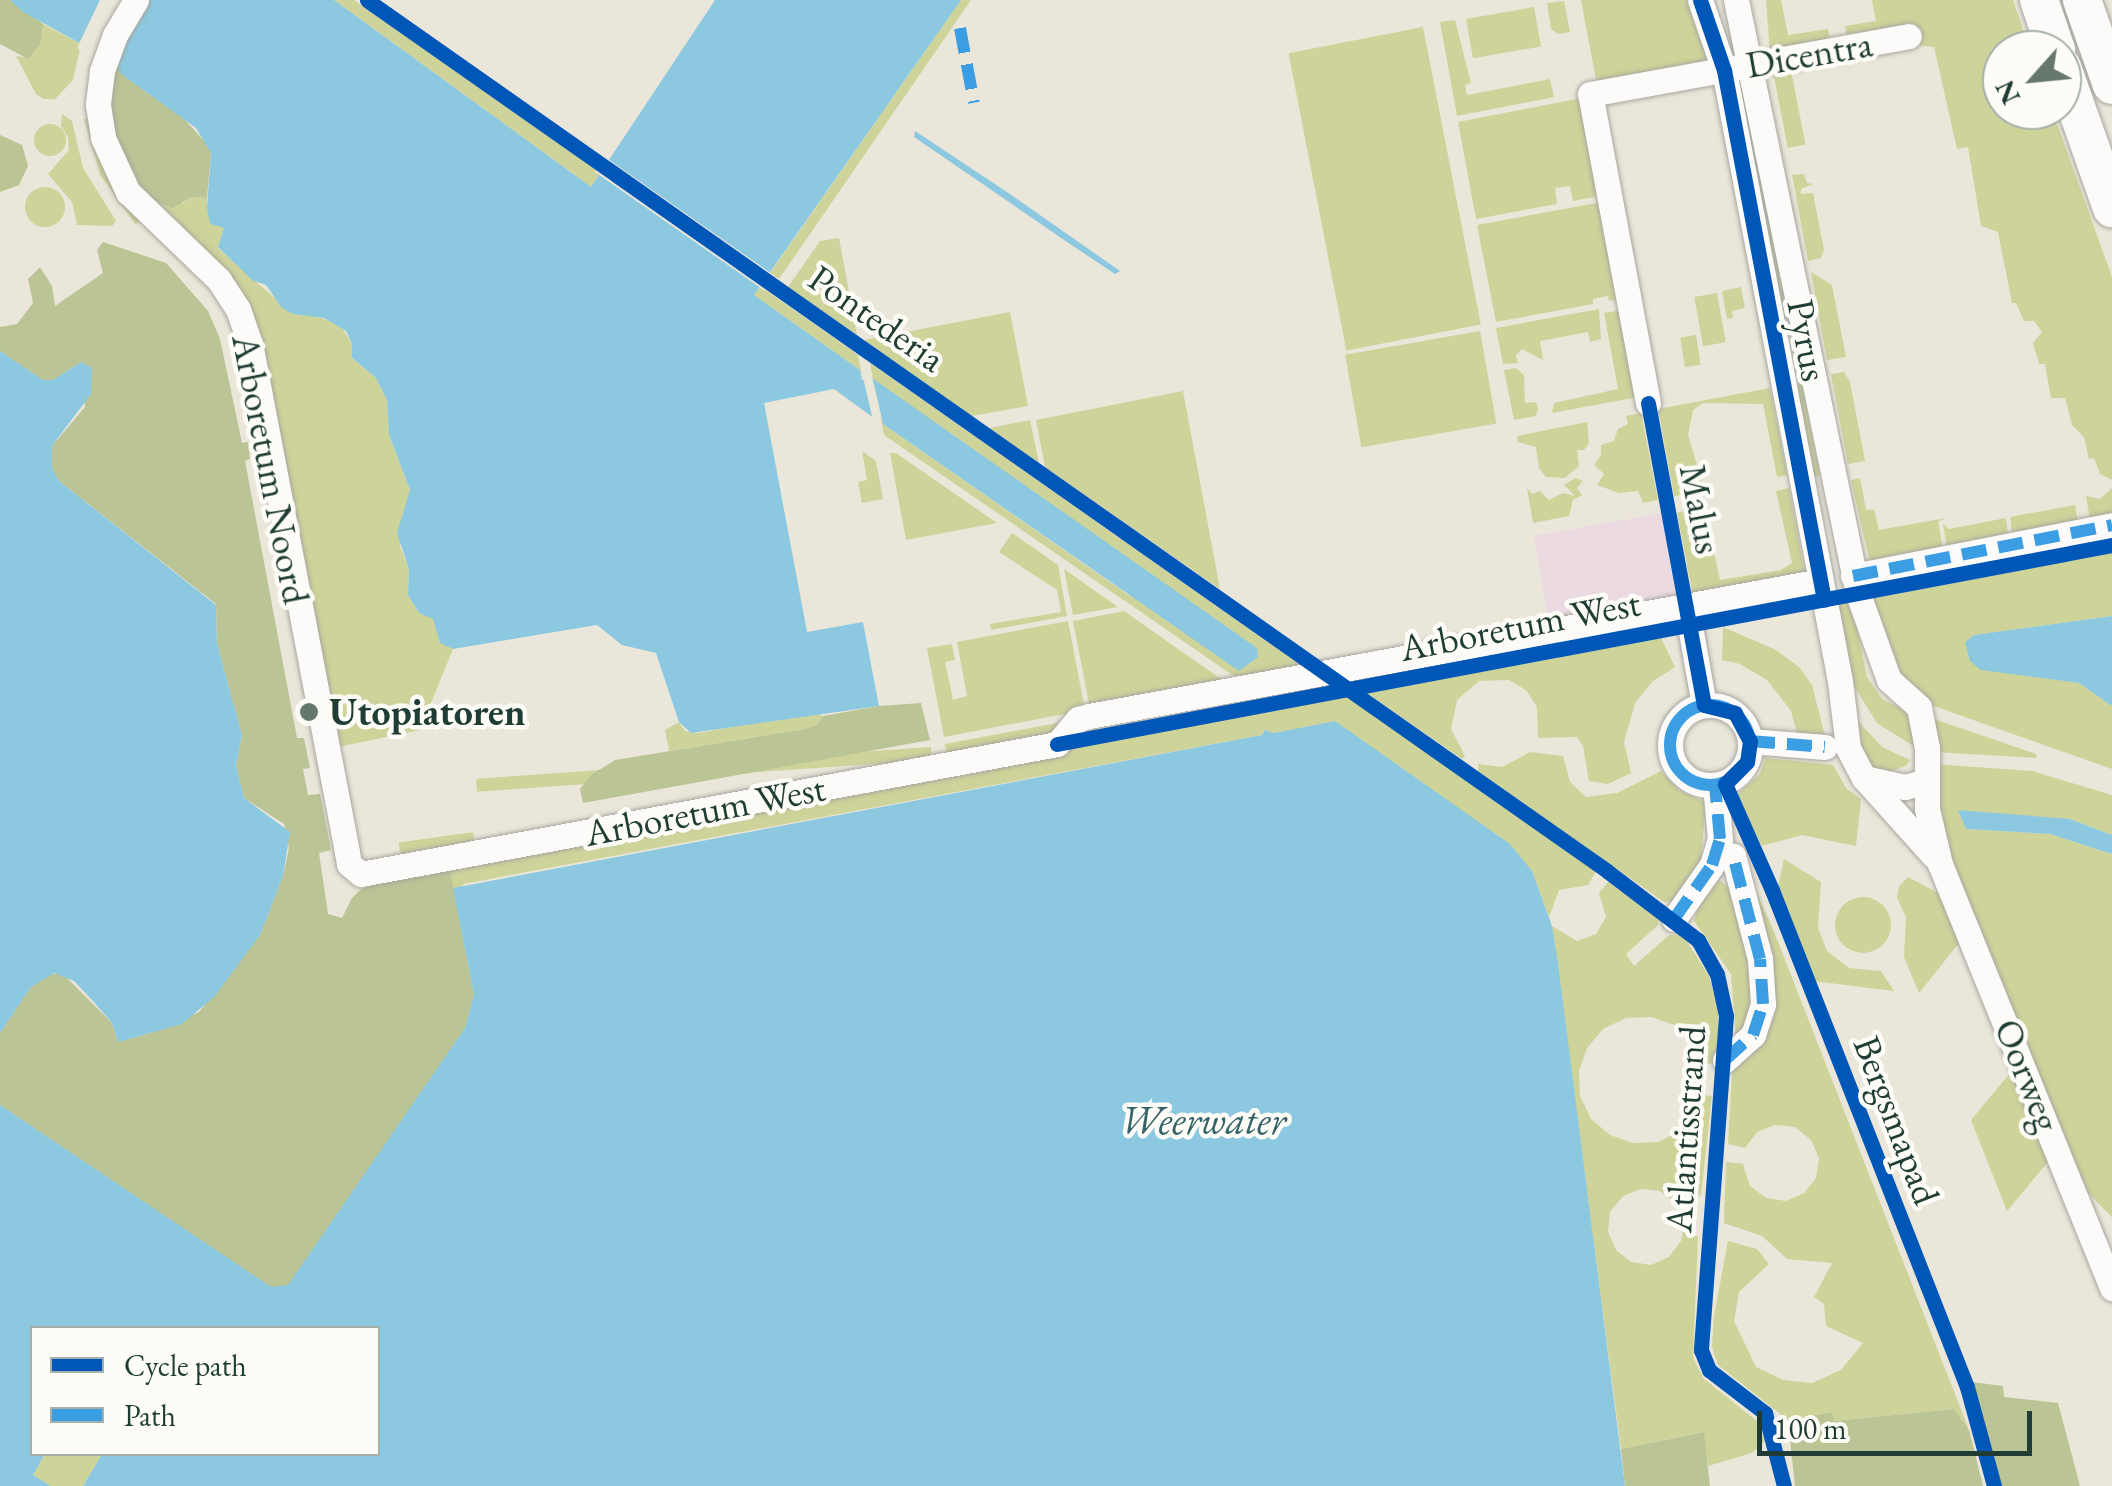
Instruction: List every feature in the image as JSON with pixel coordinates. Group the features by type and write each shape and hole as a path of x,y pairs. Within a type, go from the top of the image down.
{"highway":[{"path":"2039,0 2049,30"},
{"path":"2082,0 2112,85"},
{"path":"2082,123 2112,208"}],"street":[{"name":"Arboretum Noord","path":"136,0 107,52 100,86 103,138 116,174 138,204 196,253 219,280 238,309 250,342 327,757 349,864 354,871"},
{"name":"Pyrus","path":"1700,0 1724,70 1823,591"},
{"name":"Pyrus","path":"1717,0 1724,38 1724,70"},
{"name":"Pyrus","path":"1736,0 1753,64 1856,585"},
{"name":"Pyrus","path":"1751,0 1753,64"},
{"name":"Dicentra","path":"1648,404 1590,94 1909,36"},
{"name":"Pyrus","path":"1823,591 1823,558 1839,507"},
{"name":"Pyrus","path":"1808,513 1856,585"},
{"path":"1856,585 2112,525"},
{"name":"Oorweg","path":"1856,585 1889,680 1920,707 1927,748 1927,809 1940,864 2112,1288"},
{"name":"Arboretum West","path":"354,871 368,875 1057,744 1078,719 1089,716 1823,591"},
{"name":"Oorweg","path":"1823,591 1840,681 1842,721 1853,760 1864,778 1940,864"},
{"path":"1690,626 1704,705"},
{"path":"1704,705 1734,713 1750,740 1741,772 1715,786 1697,783 1681,773 1670,748 1679,720 1704,705"},
{"path":"1750,740 1825,747"},
{"path":"1864,778 1905,787 1926,781"},
{"path":"1715,786 1720,839 1734,855 1760,959 1764,1004 1754,1035 1725,1060"},
{"path":"1674,919 1734,855"}],"shaded area":[{"path":"1663,513 1678,598 1549,620 1534,536"}],"green space":[{"path":"0,0 10,0 43,24 40,44 28,59 0,44"},
{"path":"334,0 354,0 601,173 591,187"},
{"path":"961,0 971,0 779,279 770,273"},
{"path":"1581,0 1690,0 1709,63 1597,85"},
{"path":"1766,0 1781,0 1788,35 1828,29 1830,41 1770,52"},
{"path":"1872,0 2013,0 2023,30 1982,30 1982,130 2059,130 2112,277 2112,480 2100,474 2094,458 2089,459 2084,437 2072,425 2065,398 2051,398 2045,364 2039,364 2033,343 2042,332 2034,321 2024,321 2016,303 2012,303 1998,232 1981,226 1968,147 1957,149 1934,47 1847,38 1845,26 1876,21"},
{"path":"1564,1 1570,32 1558,34 1551,29 1547,3"},
{"path":"1534,7 1541,46 1473,58 1466,19"},
{"path":"1455,20 1471,83 1465,85 1467,95 1550,79 1554,97 1457,116 1440,22"},
{"path":"43,24 81,44 73,80 55,99 43,99 36,94 16,56 28,58"},
{"path":"1423,27 1481,324 1346,351 1289,53"},
{"path":"114,62 144,91 175,109 207,144 211,153 207,198 192,197 172,208 136,192 109,133 107,110"},
{"path":"1790,65 1805,145 1788,148 1772,68"},
{"path":"1745,74 1785,301 1777,303 1737,75"},
{"path":"1582,98 1600,196 1573,201 1570,186 1555,188 1557,204 1476,219 1458,122"},
{"path":"62,114 72,121 83,168 116,221 112,226 77,225 72,202 48,174 69,150 68,137 61,126"},
{"path":"84,119 93,119 141,219 136,225 100,175"},
{"path":"50,124 61,129 66,140 61,151 50,156 39,151 34,140 39,129"},
{"path":"0,135 22,145 28,166 19,185 0,192"},
{"path":"1804,174 1807,183 1813,184 1801,189 1801,194 1813,193 1824,250 1821,258 1808,261 1792,175"},
{"path":"45,187 59,193 65,207 59,221 45,227 31,221 25,207 31,193"},
{"path":"144,194 183,203 192,197 207,198 207,207 225,228 218,248 293,314 314,315 341,326 352,344 352,358 376,378 387,400 389,435 410,490 400,546 409,569 408,595 419,613 433,618 441,643 453,649 420,730 333,748 260,357"},
{"path":"1602,202 1620,299 1609,301 1608,296 1593,299 1593,304 1496,322 1477,225"},
{"path":"839,238 857,335 788,287 820,241"},
{"path":"103,242 166,263 208,311 220,339 242,443 248,442 250,459 245,461 297,738 304,738 310,768 303,769 308,795 320,794 331,850 319,853 328,914 342,918 352,898 371,880 449,865 474,995 465,1028 289,1285 271,1288 0,1105 0,1033 31,987 50,973 64,975 112,1023 118,1042 154,1032 199,1012 260,935 283,876 289,848 284,824 244,798 236,766 242,735 217,644 216,604 59,481 52,468 52,446 85,407 81,362 53,380 43,380 0,351 0,327 17,324 33,303 28,279 40,267 52,286 55,306 103,273 97,250"},
{"path":"1811,272 1832,285 1846,357 1827,360"},
{"path":"760,286 858,355 863,380 860,370 753,295"},
{"path":"1741,287 1745,308 1732,311 1733,318 1727,319 1722,291"},
{"path":"1717,293 1726,342 1703,346 1694,297"},
{"path":"1599,309 1601,339 1590,342 1588,332 1540,341 1543,360 1522,349 1516,355 1518,363 1503,364 1496,328"},
{"path":"1622,310 1638,397 1552,413 1554,403 1618,389 1604,313"},
{"path":"1010,312 1028,406 972,416 864,340"},
{"path":"1480,331 1496,424 1361,447 1345,355"},
{"path":"1696,335 1701,365 1685,367 1680,338"},
{"path":"870,363 1306,669 1241,681 884,435 880,415 883,424 1127,594 1258,657 1256,648 873,380"},
{"path":"1516,368 1524,375 1525,403 1536,402 1538,409 1536,416 1514,420 1504,370"},
{"path":"1844,372 1850,382 1865,461 1848,464 1831,374"},
{"path":"1802,383 1820,475 1812,477 1794,385"},
{"path":"1770,388 1787,475 1777,477 1763,404 1703,403 1693,410 1688,435 1705,492 1674,496 1658,409"},
{"path":"1183,391 1220,589 1045,467 1036,420"},
{"path":"1641,413 1658,500 1643,503 1638,491 1619,493 1597,485 1604,474 1594,465 1601,455 1601,445 1614,441 1618,429 1628,424 1626,416"},
{"path":"1030,420 1039,463 989,428"},
{"path":"1587,422 1589,443 1584,450 1577,450 1579,466 1565,478 1546,477 1539,468 1536,447 1518,442 1517,436"},
{"path":"862,451 876,461 883,499 862,503 858,482 867,480"},
{"path":"890,453 896,453 997,523 906,540"},
{"path":"1575,478 1583,481 1577,488 1582,495 1573,500 1569,516 1533,523 1527,488 1532,494 1540,491 1549,500 1563,493 1575,496 1564,485"},
{"path":"1860,478 1866,510 1874,510 1879,530 1946,518 1938,522 1944,554 1871,567 1851,480"},
{"path":"1789,488 1805,575 1693,596 1677,513 1704,505 1720,580 1781,570 1792,563 1776,491"},
{"path":"2112,488 2112,522 2091,526 2086,496 2100,499"},
{"path":"2075,505 2079,528 2012,532 2010,517"},
{"path":"2006,518 2008,533 1948,553 1943,524 1949,529"},
{"path":"1012,533 1058,565 1067,616 991,630 990,624 1061,612 1057,590 999,552"},
{"path":"2112,552 2112,616 1974,635 2037,677 2079,683 2112,706 2112,769 1931,705 1899,683 1870,599"},
{"path":"1064,569 1118,607 1073,615"},
{"path":"1852,602 1867,677 1882,699 1905,710 1911,720 1915,747 1877,723 1852,683 1836,605"},
{"path":"1124,611 1228,684 1090,709 1073,621"},
{"path":"1068,621 1085,710 944,737 927,648 952,644 955,660 945,662 953,700 967,696 957,642"},
{"path":"1723,627 1776,650 1799,667 1812,685 1825,736 1798,737 1791,711 1767,680 1740,664 1722,660"},
{"path":"1661,638 1675,667 1653,681 1635,703 1624,742 1631,773 1608,784 1589,781 1583,746 1577,737 1538,738 1537,707 1526,690 1509,680 1479,681 1457,700 1451,729 1465,756 1462,759 1367,693"},
{"path":"1325,680 1334,687 1191,869 1183,862"},
{"path":"1348,696 1596,871 1588,885 1559,890 1549,917 1532,871 1335,721 1274,733 1265,730 1262,735 463,884 457,909 449,865"},
{"path":"921,703 930,740 583,803 580,789 591,775 615,760 805,729 818,724 823,716"},
{"path":"815,712 823,716 818,724 805,729 669,751 665,730 679,722 685,731 698,733"},
{"path":"1854,717 1882,747 1910,760 1906,766 1889,772 1872,769 1863,754"},
{"path":"1934,719 2036,754 2037,758 1933,752"},
{"path":"1062,722 1051,738 947,757 945,744"},
{"path":"931,747 932,760 477,792 476,779"},
{"path":"1530,752 1563,756 1570,782 1586,797 1617,793 1661,771 1679,790 1706,803 1701,860 1675,902 1664,902 1478,771 1478,764 1502,767"},
{"path":"1765,758 1833,765 1846,788 1861,799 1856,846 1802,835 1762,846 1736,796 1760,774"},
{"path":"1932,764 2032,771 2112,795 2112,835 2070,819 1966,829 2050,834 2112,854 2112,1217 2086,1191 1939,835"},
{"path":"473,832 475,846 401,856 399,842"},
{"path":"1784,859 1821,882 1818,928 1827,951 1849,968 1881,971 1894,991 1813,981 1777,891"},
{"path":"1908,877 1938,893 1963,938 1919,993 1904,957 1906,917 1897,898 1899,886"},
{"path":"1719,880 1733,890 1753,985 1750,1024 1736,1039 1731,974 1694,921 1699,904"},
{"path":"1608,882 1659,918 1658,925 1626,954 1634,966 1669,935 1683,935 1709,976 1718,1008 1718,1063 1703,1064 1693,1042 1674,1025 1651,1017 1626,1018 1603,1029 1587,1048 1579,1071 1580,1096 1591,1119 1610,1135 1633,1143 1658,1142 1680,1131 1697,1112 1703,1095 1712,1096 1701,1195 1676,1203 1660,1191 1641,1189 1623,1196 1610,1212 1608,1232 1616,1250 1631,1262 1651,1265 1669,1257 1681,1241 1683,1230 1698,1237 1693,1357 1703,1378 1758,1422 1765,1441 1752,1453 1708,1466 1703,1432 1621,1449 1552,926 1577,941 1596,934 1606,917 1599,893"},
{"path":"1755,889 1969,1430 1953,1409 1833,1421 1831,1412 1788,1420 1718,1365 1712,1347 1714,1316 1728,1241 1757,1249 1769,1264 1739,1292 1734,1321 1756,1367 1783,1380 1812,1383 1841,1370 1863,1343 1826,1326 1824,1304 1814,1297 1832,1263 1787,1259 1762,1236 1724,1223 1726,1162 1743,1164 1750,1186 1766,1198 1786,1201 1804,1193 1816,1178 1819,1158 1811,1140 1795,1127 1775,1125 1757,1132 1745,1148 1728,1144 1732,1073 1764,1035"},
{"path":"1863,897 1883,905 1891,925 1883,945 1863,953 1843,945 1835,925 1843,905"},
{"path":"2015,1067 2051,1158 2007,1211 1971,1120"},
{"path":"1972,1382 2003,1386 2004,1397 2058,1403 2080,1486 1998,1486"},
{"path":"1954,1409 1969,1430 1983,1486 1795,1486 1788,1420 1832,1412 1834,1421"},
{"path":"1704,1432 1710,1486 1625,1486 1621,1449"},
{"path":"44,1456 101,1456 83,1486 51,1486 33,1475"}],"water":[{"path":"10,0 334,0 591,187 715,0 961,0 754,295 860,370 862,380 872,378 1257,648 1258,657 1239,671 883,424 881,415 871,416 834,389 764,403 807,632 863,622 879,706 691,733 679,722 656,653 622,645 597,625 453,649 440,643 433,619 419,613 408,595 409,569 397,533 410,490 389,435 387,400 376,378 352,358 352,344 346,331 324,318 293,314 282,308 266,285 252,280 218,247 224,228 210,224 207,207 211,153 196,128 121,74 116,63 23,12"},
{"path":"915,131 1120,271 1115,274 1067,242 914,137"},
{"path":"0,351 43,380 53,380 81,362 92,368 91,394 52,446 52,468 59,481 216,605 217,644 242,735 236,766 244,798 290,832 283,876 260,935 214,997 182,1024 118,1042 112,1023 91,999 74,981 54,973 31,987 0,1033"},
{"path":"2112,616 2112,706 2079,683 1981,670 1970,661 1965,642 1974,635"},
{"name":"Weerwater","path":"1335,721 1510,844 1532,871 1552,926 1558,963 1625,1486 83,1486 101,1456 380,1456 380,1326 30,1326 30,1456 44,1456 33,1475 51,1486 0,1486 0,1105 271,1287 288,1285 465,1028 474,995 453,888 1262,735 1265,730 1274,733"},
{"path":"1958,810 2070,819 2112,835 2112,854 2050,834 1966,829"}],"pier":[{"path":"100,0 149,0 111,66 77,48"},
{"path":"605,157 775,276 764,290 595,172"},
{"path":"872,376 881,416 872,418 863,378"}],"marked path":[{"path":"960,28 974,103"},
{"path":"1853,576 2112,525"},
{"path":"1710,705 1725,708 1738,717 1747,730 1750,745 1747,760 1738,773 1725,782 1710,785 1695,782 1682,773 1673,760 1670,745 1673,730 1682,717 1695,708 1710,705"},
{"path":"1750,741 1825,747"},
{"path":"1674,919 1712,865 1720,839 1715,785"},
{"path":"1725,1060 1753,1035 1763,1004 1760,959 1733,855"}],"cycle path":[{"name":"Pontederia","path":"367,0 1607,871 1698,940 1717,974 1726,1016 1701,1350 1709,1370 1765,1413 1784,1486"},
{"path":"1700,0 1724,70 1824,600"},
{"name":"Malus","path":"1648,403 1704,705 1735,713 1750,741 1747,762 1725,784 1772,890 1967,1387 1994,1486"},
{"path":"1057,744 2112,545"}],"place":[{"name":"Utopiatoren","path":"309,712"}]}
